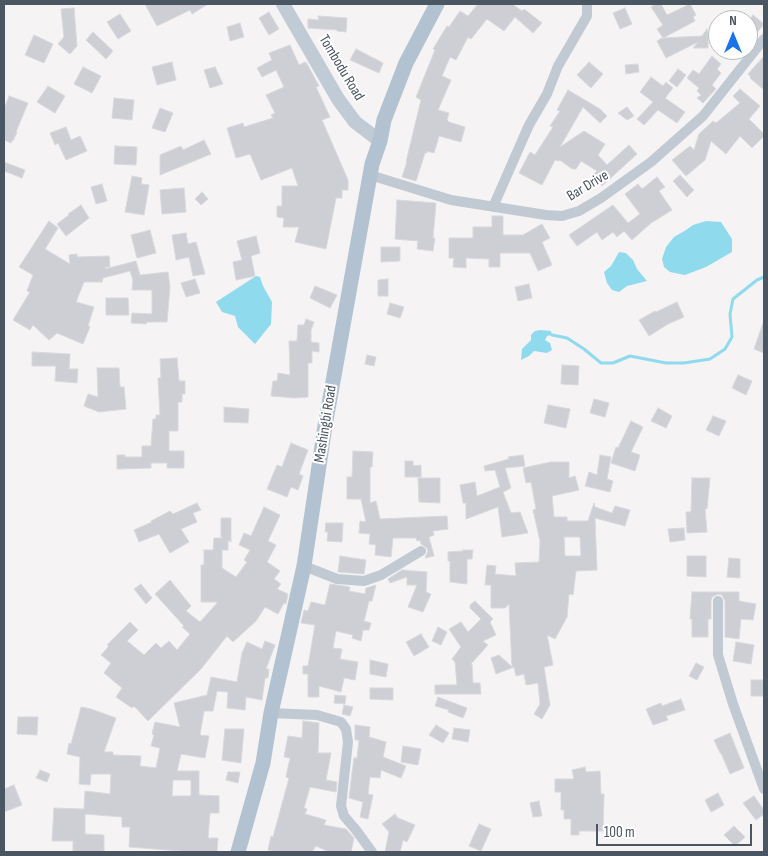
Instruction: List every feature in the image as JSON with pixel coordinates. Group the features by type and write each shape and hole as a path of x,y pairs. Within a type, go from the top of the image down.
{"main road":[{"name":"Tombodu Road","path":"283,4 338,99 355,122 380,141"},
{"name":"Mashingbi Road","path":"238,852 263,763 271,713 304,566 325,426 376,149 380,141 384,120 406,63 437,4"}],"street":[{"path":"493,207 529,125 547,94 558,66 587,16 587,4"},
{"name":"Bar Drive","path":"370,175 451,200 562,216 579,211 601,198 651,162 703,116 764,39"},
{"path":"304,566 337,579 364,582 381,575 421,551"},
{"path":"718,601 718,655 733,704 764,789"},
{"path":"271,713 317,715 341,722 346,729 348,742 341,806 344,816 372,852"}],"water":[{"path":"706,221 721,222 732,239 732,252 706,267 685,275 670,272 664,267 662,259 666,247 674,237 693,225"},
{"path":"619,252 626,253 633,260 637,269 647,281 627,286 619,292 612,290 607,283 604,272 611,266"},
{"path":"256,276 260,277 272,302 271,324 255,344 238,327 235,316 222,312 216,302"},
{"path":"535,331 551,331 552,335 547,336 545,340 550,343 552,350 547,353 534,351 521,360 522,349 531,340 531,335"}],"building":[{"path":"145,4 208,4 192,14 190,10 157,26"},
{"path":"478,4 512,4 522,11 524,9 542,23 533,33 515,17 504,31 487,19 471,39 468,37 456,60 450,57 442,76 451,80 438,110 449,113 447,120 449,122 465,127 461,142 439,136 434,153 427,151 425,153 416,181 402,177 421,100 416,97 435,50 433,49 447,26 449,27 460,11 468,16"},
{"path":"661,4 667,15 690,4 696,15 693,17 695,21 663,38 657,29 663,25 651,7"},
{"path":"74,8 77,46 70,54 58,44 64,37 61,9"},
{"path":"625,8 632,24 620,29 613,13"},
{"path":"269,12 279,29 269,35 259,18"},
{"path":"120,14 131,31 118,39 107,22"},
{"path":"318,16 347,18 346,32 308,28 308,19 319,20"},
{"path":"758,19 764,24 758,32"},
{"path":"240,23 244,37 230,41 227,27"},
{"path":"707,29 708,48 693,48 698,42 666,58 657,41 662,38 702,36"},
{"path":"93,32 113,51 106,59 86,40"},
{"path":"34,35 53,44 44,63 25,55"},
{"path":"290,45 299,65 305,62 306,65 306,62 319,86 316,87 330,117 322,120 348,180 348,190 342,190 342,198 336,198 326,249 295,242 299,227 283,227 284,218 277,217 277,206 282,206 282,186 298,186 292,168 261,180 250,154 236,158 227,128 243,123 244,127 273,118 271,115 275,113 266,95 284,87 276,70 262,77 257,68 272,60 269,53"},
{"path":"356,49 383,63 379,73 350,60"},
{"path":"764,56 764,90 748,74"},
{"path":"709,60 716,60 721,64 717,69 721,73 712,85 716,89 703,103 697,98 701,95 697,91 699,88 687,78 693,70 699,74"},
{"path":"172,62 176,80 157,85 152,67"},
{"path":"589,62 603,74 591,88 577,75"},
{"path":"638,64 639,72 626,74 625,65"},
{"path":"83,67 101,76 92,93 74,84"},
{"path":"215,67 223,84 210,88 204,70"},
{"path":"678,69 686,75 677,87 669,81"},
{"path":"651,77 663,86 666,82 673,88 665,98 685,112 677,123 658,110 644,125 637,119 653,102 640,92"},
{"path":"48,86 65,96 55,113 37,102"},
{"path":"740,89 760,106 749,119 764,136 752,148 740,136 726,154 711,141 705,160 686,176 672,160 690,146 694,150 699,134 713,121 716,123 740,103 733,96"},
{"path":"568,90 600,109 607,116 600,123 583,107 560,147 584,131 605,144 598,155 607,165 629,145 637,154 602,186 593,175 597,171 581,161 576,169 572,169 560,160 555,160 542,185 519,173 530,152 535,155 553,127 550,126 560,111 557,110"},
{"path":"9,96 28,103 11,143 4,140 4,109"},
{"path":"114,98 134,100 132,120 112,118"},
{"path":"627,107 634,116 627,120 618,113"},
{"path":"160,108 173,113 165,132 152,128"},
{"path":"66,127 71,140 80,136 87,151 66,160 58,143 55,145 50,133"},
{"path":"204,140 211,154 160,175 160,155 181,146 183,150"},
{"path":"115,146 137,147 136,165 114,164"},
{"path":"4,162 25,170 22,178 4,171"},
{"path":"680,175 694,190 687,197 673,181"},
{"path":"132,176 142,178 141,184 149,185 144,215 125,212"},
{"path":"657,177 665,187 659,191 672,210 651,223 632,240 624,231 617,237 613,232 602,240 597,232 577,246 569,235 613,205 628,223 640,214 625,194 638,184 642,189"},
{"path":"102,184 107,201 96,204 91,187"},
{"path":"184,188 186,212 162,214 160,190"},
{"path":"202,192 208,199 201,205 195,199"},
{"path":"397,200 436,203 433,251 417,249 418,241 395,239"},
{"path":"81,205 89,218 66,236 57,224"},
{"path":"492,216 503,216 503,235 523,235 542,224 550,238 542,242 552,265 538,271 530,253 500,253 500,267 489,267 489,259 466,258 466,268 453,267 454,258 449,258 449,238 473,238 473,227 492,227"},
{"path":"49,221 58,228 45,249 70,264 69,255 77,254 77,257 109,256 110,267 105,269 136,261 140,275 168,272 170,287 167,322 131,323 132,313 152,314 152,290 132,290 133,280 130,271 103,278 102,282 84,282 76,302 94,307 88,326 90,327 83,344 57,333 49,340 33,325 30,330 13,320 30,292 27,291 33,275 19,267"},
{"path":"150,230 156,253 137,258 131,235"},
{"path":"186,233 188,244 196,242 205,274 193,276 189,257 176,260 172,235"},
{"path":"256,236 260,253 251,256 255,276 236,280 233,262 242,260 237,241"},
{"path":"381,247 400,247 400,261 381,262"},
{"path":"195,279 200,293 186,297 181,283"},
{"path":"388,279 388,296 378,296 378,280"},
{"path":"529,284 532,298 518,301 515,287"},
{"path":"315,286 337,295 330,308 310,298"},
{"path":"106,298 128,298 129,315 106,315"},
{"path":"677,302 684,317 649,336 639,320"},
{"path":"390,303 404,307 400,318 387,314"},
{"path":"306,319 314,322 311,330 311,342 319,343 319,352 312,351 312,363 308,363 308,397 271,396 273,381 277,381 278,373 290,375 289,341 297,341 298,325 304,325"},
{"path":"764,323 764,353 754,349"},
{"path":"32,352 70,354 69,369 78,369 77,383 55,381 56,366 32,366"},
{"path":"367,355 376,357 374,366 365,364"},
{"path":"177,358 179,381 185,381 185,394 182,394 182,402 178,402 178,431 169,431 169,451 184,451 184,468 167,468 167,463 151,463 151,468 117,469 117,455 142,457 142,446 151,446 153,419 156,419 156,415 160,415 158,378 161,378 160,359"},
{"path":"562,365 579,366 578,385 561,384"},
{"path":"97,368 119,368 120,387 124,387 126,409 99,412 84,406 88,394 98,397"},
{"path":"738,375 752,381 746,395 732,388"},
{"path":"594,399 609,403 605,417 590,413"},
{"path":"548,405 570,409 566,428 544,423"},
{"path":"224,407 249,409 248,423 224,422"},
{"path":"658,408 672,416 666,428 651,421"},
{"path":"713,416 726,421 719,436 706,430"},
{"path":"631,421 643,427 631,452 640,455 635,471 611,463 616,447 618,448"},
{"path":"291,443 308,450 299,474 303,476 298,490 291,487 287,497 267,489 277,465 282,467"},
{"path":"353,451 373,452 372,467 370,467 370,503 376,501 380,519 447,516 448,529 433,531 434,535 429,537 434,556 425,558 428,551 427,548 421,544 420,540 417,541 416,538 393,538 391,557 375,555 376,545 369,544 370,534 359,533 360,521 366,522 361,499 347,499 347,477 352,477"},
{"path":"523,455 525,466 505,468 511,488 503,492 511,513 520,512 528,533 502,537 498,507 466,519 466,503 463,503 460,485 475,482 477,496 500,487 495,470 485,471 484,466 509,459 508,457"},
{"path":"600,455 611,457 607,479 613,481 610,492 585,486 589,472 597,475"},
{"path":"405,461 413,461 413,466 421,465 421,477 405,477"},
{"path":"551,462 569,462 569,478 575,476 579,490 552,496 554,517 567,517 567,521 588,521 594,503 595,507 612,513 615,506 630,510 625,526 595,518 597,570 576,571 573,595 569,594 567,617 555,639 547,635 553,665 544,667 550,705 542,719 534,714 540,704 538,683 526,685 524,674 516,676 514,667 496,674 491,658 499,655 512,667 509,604 505,608 491,608 491,585 485,585 487,565 496,566 495,574 516,576 515,563 539,562 540,541 533,510 536,509 531,482 526,483 523,468","holes":["564,537 580,537 581,556 565,556"]},
{"path":"418,478 440,478 440,503 419,502"},
{"path":"692,478 710,478 707,509 705,509 707,532 687,533 686,512 691,512"},
{"path":"197,503 201,510 193,513 197,522 181,529 189,542 170,553 159,534 139,542 134,530 170,511 173,514"},
{"path":"264,507 280,515 268,541 276,545 267,562 280,571 274,579 281,584 277,589 288,594 286,604 284,603 278,614 265,607 256,621 233,642 227,636 201,669 148,721 134,706 132,708 116,697 122,688 104,673 111,663 101,655 109,646 107,645 130,622 138,630 127,641 144,655 156,643 161,648 169,641 177,650 190,634 155,594 170,580 191,606 186,611 200,622 218,602 201,602 201,565 204,565 204,550 213,550 214,538 223,538 221,537 221,518 231,518 231,542 228,540 228,550 222,550 222,568 236,577 247,562 244,560 250,550 239,545 244,533 251,536"},
{"path":"326,523 343,523 342,542 327,541"},
{"path":"684,528 685,540 670,542 668,529"},
{"path":"473,550 472,559 467,559 467,584 450,582 448,552"},
{"path":"340,556 366,560 364,574 338,572"},
{"path":"687,556 706,556 706,577 687,576"},
{"path":"729,558 740,559 740,578 727,577"},
{"path":"402,570 427,572 426,592 431,594 423,612 408,607 417,585 407,585 407,577 390,583 388,579"},
{"path":"141,584 152,598 146,604 134,589"},
{"path":"330,584 350,587 349,591 365,594 366,588 376,585 372,601 369,601 364,621 371,623 369,630 363,630 361,641 352,638 353,635 336,631 333,648 342,649 340,659 358,662 355,680 344,678 341,692 319,686 319,697 308,697 308,674 303,674 303,666 308,666 315,625 301,623 304,610 308,611 311,602 325,605"},
{"path":"692,592 739,592 739,601 756,604 753,620 741,619 739,639 725,637 725,601 722,595 718,594 712,597 711,601 708,637 692,637 692,619 690,619"},
{"path":"475,601 493,619 490,622 496,635 483,641 488,645 470,665 472,664 473,683 480,683 481,694 435,694 435,685 457,685 455,662 452,659 461,647 449,629 461,622 468,632 481,619 470,608 470,605"},
{"path":"438,627 447,632 441,645 432,641"},
{"path":"421,634 429,647 414,656 406,642"},
{"path":"265,641 275,645 266,669 269,669 268,678 265,678 262,700 246,697 245,710 227,708 228,692 217,691 213,711 204,711 200,735 209,736 205,758 181,754 177,771 199,771 199,795 219,796 219,813 210,813 208,838 218,838 217,852 181,852 129,847 130,827 122,827 122,817 85,814 85,834 104,835 104,852 73,852 73,841 52,841 54,808 84,809 85,791 110,794 111,774 91,774 90,785 79,784 80,757 67,754 81,707 116,718 104,752 113,752 113,755 141,756 140,766 156,768 160,748 151,746 155,722 180,727 174,703 207,695 211,677 237,682 242,653 247,642 262,649","holes":["173,780 191,780 191,796 172,796"]},
{"path":"736,642 754,645 751,664 733,661"},
{"path":"370,660 388,664 386,677 370,674"},
{"path":"696,663 704,667 697,680 689,676"},
{"path":"751,680 763,680 764,696 751,696"},
{"path":"370,688 393,688 393,700 370,699"},
{"path":"335,695 346,696 345,704 334,703"},
{"path":"438,697 467,708 463,718 448,712 449,710 435,706"},
{"path":"681,699 685,710 666,716 668,720 653,725 646,709 661,703 662,706"},
{"path":"344,705 353,707 350,716 342,714"},
{"path":"18,717 38,717 37,735 17,734"},
{"path":"303,721 319,723 318,753 331,753 326,780 337,782 336,792 310,787 304,808 307,809 305,814 326,820 324,825 346,829 354,838 351,852 329,852 316,846 312,852 276,852 268,850 289,778 286,777 290,758 284,757 288,736 302,738"},
{"path":"355,725 370,727 369,737 386,742 383,757 406,766 401,778 381,770 380,778 370,777 368,794 373,795 368,819 360,817 363,802 349,798 354,758 357,758 359,740 355,740"},
{"path":"436,725 449,733 443,743 429,735"},
{"path":"454,728 470,730 468,742 452,739"},
{"path":"225,729 244,729 241,763 222,760"},
{"path":"730,733 744,768 730,774 714,740"},
{"path":"403,746 421,749 418,765 401,762"},
{"path":"585,767 586,772 600,771 601,794 604,794 603,831 579,831 579,835 571,835 571,819 564,819 564,810 561,810 561,792 555,792 555,779 574,779 572,770"},
{"path":"40,770 50,774 47,782 36,778"},
{"path":"228,772 240,772 238,783 226,780"},
{"path":"14,785 22,805 4,812 4,789"},
{"path":"718,793 724,805 711,812 705,800"},
{"path":"754,796 764,810 764,814 756,820 743,803"},
{"path":"539,801 542,816 533,817 530,803"},
{"path":"395,814 398,818 415,825 407,842 403,840 400,852 385,852 389,832 382,824"},
{"path":"479,824 491,829 481,851 469,846"},
{"path":"734,826 745,837 735,846 724,835"}],"waterway":[{"path":"552,335 567,338 601,363 613,363 630,356 666,363 684,363 710,359 725,349 732,337 730,314 733,299 757,280 764,277"}]}
